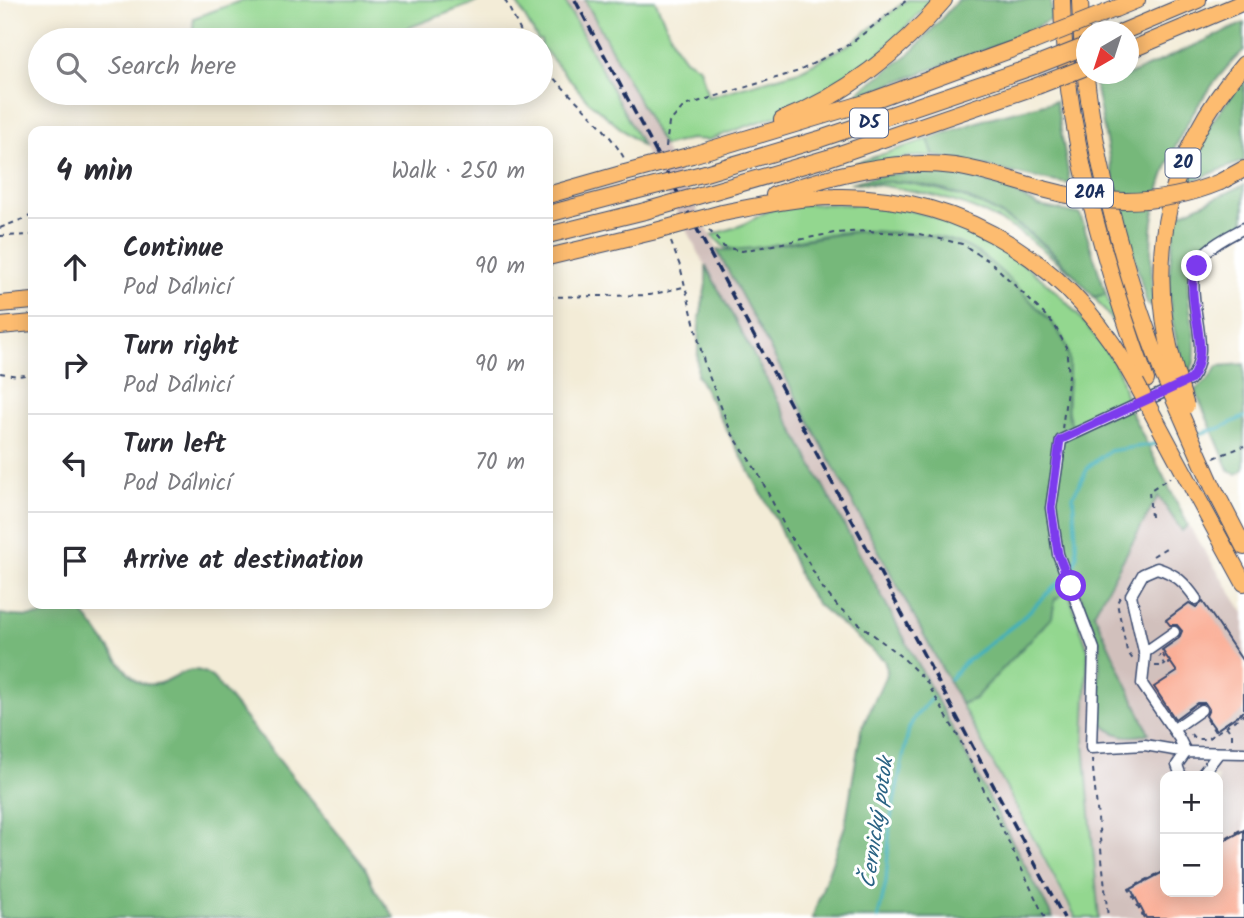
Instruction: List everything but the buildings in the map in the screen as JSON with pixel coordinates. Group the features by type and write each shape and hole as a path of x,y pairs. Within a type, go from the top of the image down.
{"highway":[{"path":"692,155 794,115 840,90 902,43 943,0"},
{"name":"20A","path":"1062,0 1064,43 1072,102 1095,219 1141,382"},
{"path":"1080,0 1083,53 1106,184 1129,274 1212,485 1244,547"},
{"path":"553,194 865,103 1137,0"},
{"path":"1139,25 1198,0"},
{"path":"1139,47 1244,2"},
{"name":"D5","path":"553,213 702,174 820,139 1076,50"},
{"name":"20","path":"1169,372 1160,296 1161,256 1167,214 1178,174 1195,135 1217,97 1244,64"},
{"name":"D5","path":"553,234 645,211 828,158 1076,71"},
{"path":"553,256 656,232 858,171 901,165 955,166 1096,200 1142,201 1177,196 1220,182 1244,169"},
{"path":"722,213 793,200 852,197 908,203 964,220 1020,250 1071,292 1141,382 1195,493 1244,583"},
{"path":"2,304 28,301"},
{"path":"3,326 28,324"}],"street":[{"path":"1238,753 1186,752 1144,745 1091,748 1094,649 1058,554 1051,508 1060,440 1190,380 1197,371 1200,343 1193,283 1197,266 1205,253 1217,243 1244,228"},
{"path":"1186,752 1142,684 1144,653 1131,595 1143,573 1157,568 1183,581 1196,599"},
{"path":"1144,653 1174,632"},
{"path":"1175,732 1201,710"},
{"path":"1178,771 1177,765 1186,752"},
{"path":"1205,771 1218,754"}],"path":[{"path":"505,0 519,28"},
{"path":"0,228 28,217"},
{"path":"0,236 28,235"},
{"path":"553,297 650,295 684,287 705,366 731,432 758,473 789,535 806,556 821,586 838,607 904,659 926,681 959,738 1045,918"},
{"path":"0,373 28,375"},
{"path":"1165,666 1169,664"},
{"path":"1201,710 1216,733"},
{"path":"1175,732 1186,728 1195,739 1207,739 1244,714"},
{"path":"1226,726 1232,734 1238,753"},
{"path":"1091,748 1108,918"},
{"path":"1223,839 1244,828"},
{"path":"1144,918 1129,889 1160,873"}],"shaded area":[{"path":"564,0 585,0 1074,918 1053,918"},
{"path":"1158,495 1181,531 1188,525 1244,613 1244,918 1099,918 1084,743 1088,650 1083,634"}],"green space":[{"path":"243,0 482,0 408,28 193,28 194,18"},
{"path":"515,0 564,0 643,147 588,101 553,60 553,28 531,28"},
{"path":"585,0 655,0 675,45 685,59 700,68 708,97 799,71 850,44 907,0 932,0 879,55 834,87 784,113 708,140 690,139 663,146"},
{"path":"958,0 1051,0 1052,19 1006,42 859,96 857,93 913,51"},
{"path":"1244,23 1244,50 1212,85 1186,125 1166,169 1152,225 1153,306 1147,304 1115,187 1095,84 1139,84 1139,71"},
{"path":"1244,79 1244,161 1184,184 1211,123"},
{"path":"1056,101 1070,184 934,156 928,139 989,118"},
{"path":"928,139 934,156 910,157 856,167 856,163"},
{"path":"907,173 969,177 1004,187 1039,206 1080,214 1106,294 1094,297 1032,234 964,197 909,183 850,183 882,175"},
{"path":"883,180 938,189 987,208 1031,236 1073,274 1023,235 980,211 921,193 860,183"},
{"path":"1244,185 1244,223 1201,249 1193,260 1189,273 1189,303 1195,348 1193,364 1186,376 1171,314 1169,286 1177,215"},
{"path":"805,204 875,206 917,212 969,231 1018,260 1061,297 1107,352 1120,375 1128,406 1082,426 1073,426 1067,416 1069,375 1066,347 919,234 867,231 834,233 742,251 724,247 712,235 742,225 772,209"},
{"path":"867,231 916,234 953,241 991,262 1007,277 1050,321 1063,339 1069,366 1067,407 1073,426 1082,426 1128,406 1188,525 1182,531 1158,496 1094,613 1149,733 1121,735 1098,719 1100,644 1080,595 1069,591 1055,599 1052,617 974,699 961,704 717,250 754,248"},
{"path":"706,266 1053,918 812,918 845,826 861,730 887,669 884,660 818,605 803,584 776,520 697,375 699,324 706,284"},
{"path":"1106,294 1117,327 1094,297"},
{"path":"1244,364 1244,469 1237,474 1230,472 1195,390 1208,380 1218,366"},
{"path":"1068,591 1088,650 1084,743 1099,918 1076,918 961,704 975,699 1055,599"},
{"path":"73,609 81,611 127,672 141,683 161,683 194,670 213,678 365,867 375,890 395,918 0,918 0,614 36,616"}],"waterway":[{"name":"Černický potok","path":"1194,435 1220,428 1244,417"},
{"name":"Černický potok","path":"950,679 963,664 1018,622 1072,570 1077,556 1073,496 1089,466 1109,451 1162,443"},
{"name":"Černický potok","path":"878,918 886,882 890,822 909,728 931,699"}],"railway":[{"path":"575,0 1064,918"}],"route":[{"path":"1071,586 1058,554 1051,508 1060,440 1190,380 1197,371 1200,343 1193,283 1197,266"}]}
